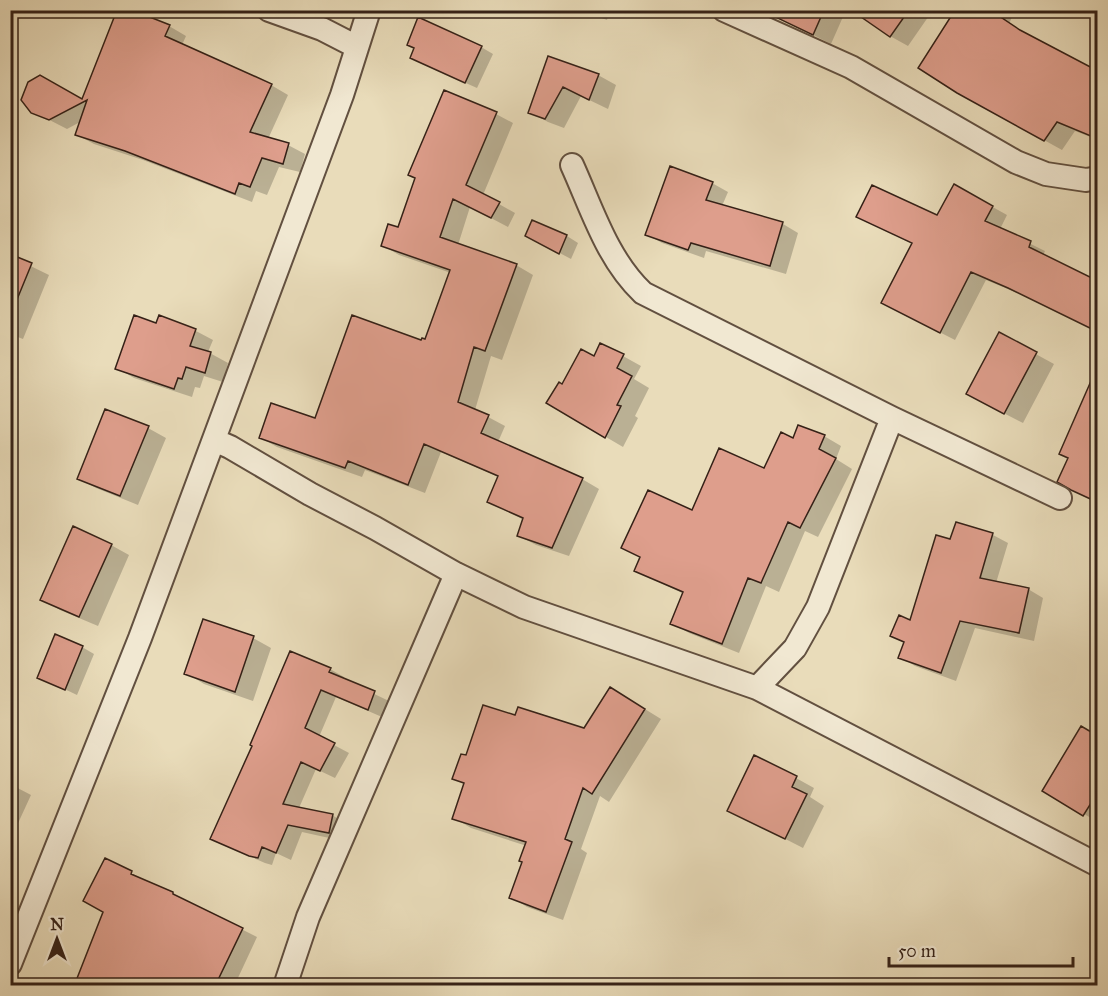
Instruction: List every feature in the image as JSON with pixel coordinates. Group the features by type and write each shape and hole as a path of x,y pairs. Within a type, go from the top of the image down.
{"street":[{"path":"269,10 322,29 357,47"},
{"path":"10,964 140,638 342,95 369,10"},
{"path":"724,10 851,67 1016,162 1046,174 1086,180 1098,178"},
{"path":"572,165 614,259 627,278 642,293 892,418 1060,498"},
{"path":"757,688 795,648 818,607 892,418"},
{"path":"214,440 456,574 524,607 757,688 1098,865"},
{"path":"285,986 308,917 456,574"}],"building":[{"path":"117,10 132,10 170,25 165,36 272,84 250,132 289,143 283,164 262,158 250,187 239,183 235,194 125,151 75,135 87,100 49,120 31,113 21,100 28,82 40,75 82,99"},
{"path":"761,10 824,10 813,35"},
{"path":"851,10 909,10 890,37"},
{"path":"955,10 990,10 1020,30 1098,71 1098,139 1057,122 1044,141 957,93 918,68"},
{"path":"418,17 482,46 465,83 410,58 414,48 407,45"},
{"path":"548,56 599,74 589,100 563,87 545,119 528,113"},
{"path":"444,90 497,112 466,185 500,202 491,218 453,199 440,237 517,264 485,351 474,347 458,402 489,415 481,433 583,478 552,548 517,536 523,518 487,502 498,476 424,444 408,485 348,461 345,468 259,438 271,403 315,418 352,315 421,340 425,339 450,270 381,246 388,224 398,227 415,178 408,175"},
{"path":"670,166 713,182 706,200 783,222 770,266 691,243 688,250 645,235"},
{"path":"954,184 993,206 985,221 1031,241 1029,247 1098,281 1098,332 971,272 940,333 881,303 912,243 856,217 872,185 937,215"},
{"path":"532,220 567,235 559,254 525,236"},
{"path":"10,254 32,263 11,314 10,314"},
{"path":"134,315 156,323 159,315 196,329 190,346 211,352 205,373 186,367 182,379 178,378 174,389 115,369"},
{"path":"999,332 1037,352 1004,414 966,394"},
{"path":"600,343 624,354 617,368 632,376 617,405 621,406 605,438 546,403 559,382 562,384 581,349 594,356"},
{"path":"1098,365 1097,502 1057,482 1068,458 1059,454"},
{"path":"105,409 149,426 120,496 77,479"},
{"path":"798,425 825,435 819,449 836,458 800,528 788,522 761,583 748,578 722,644 670,624 683,592 634,571 640,557 621,548 648,490 692,510 719,448 764,468 781,432 793,438"},
{"path":"956,522 993,533 980,578 1029,588 1019,633 960,621 941,673 898,658 904,642 890,636 899,615 910,620 936,535 950,539"},
{"path":"73,526 112,544 79,617 40,600"},
{"path":"203,619 254,636 235,692 184,674"},
{"path":"55,634 83,646 65,690 37,678"},
{"path":"290,651 331,668 329,672 375,691 368,710 321,690 305,728 335,743 320,771 301,762 283,804 333,814 329,833 288,825 276,853 262,847 258,858 210,839 252,746 250,745"},
{"path":"610,687 645,709 592,794 583,788 565,839 572,842 546,912 509,898 522,862 519,861 526,842 452,819 464,783 452,779 461,754 466,755 483,705 515,715 518,707 584,728"},
{"path":"1081,726 1098,736 1098,792 1083,816 1042,791"},
{"path":"754,755 797,776 792,787 807,794 785,839 727,811"},
{"path":"105,858 132,871 131,874 173,892 243,928 215,986 74,986 103,912 83,901"}]}
